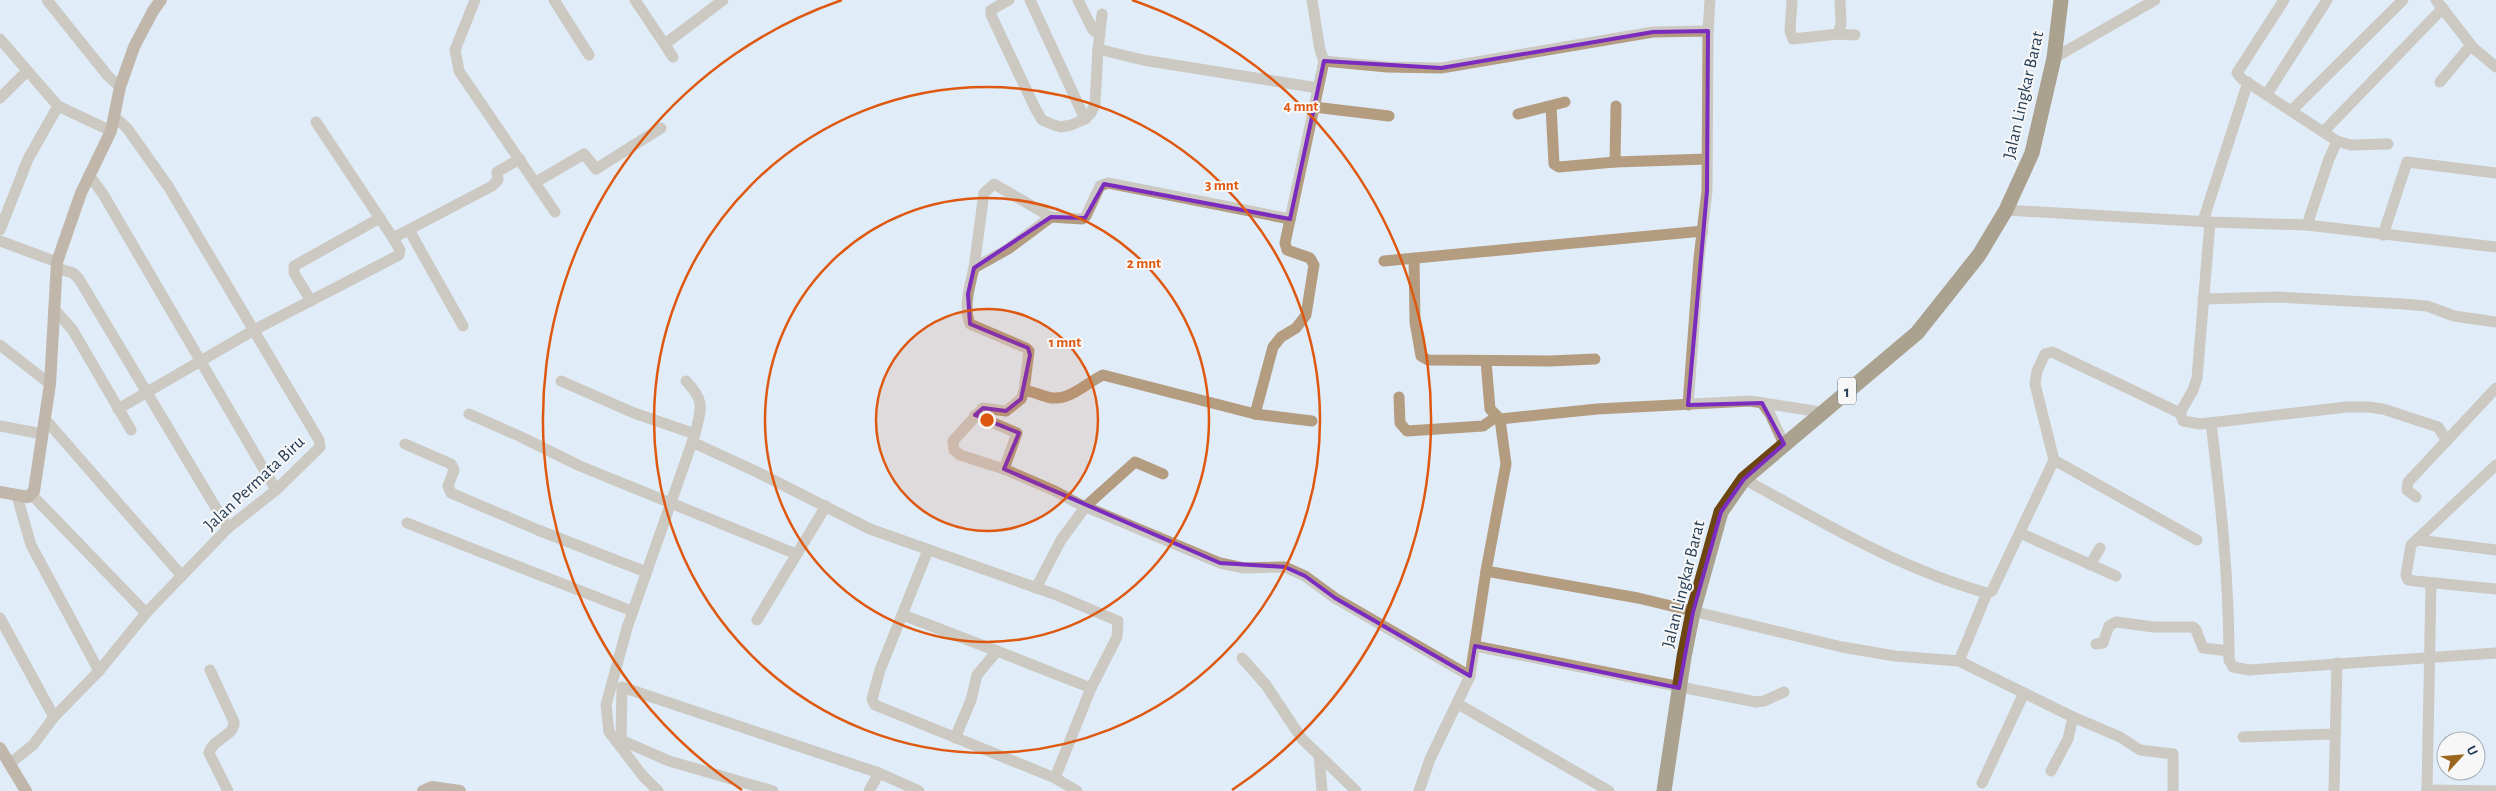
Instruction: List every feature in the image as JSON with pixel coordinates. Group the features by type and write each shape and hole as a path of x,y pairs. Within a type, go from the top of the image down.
{"highway":[{"name":"Jalan Lingkar Barat","path":"1664,791 1679,688 1693,612 1716,525 1728,499 1744,479 1916,333 1979,254 2006,210 2032,153 2054,58 2061,0"}],"street":[{"path":"47,0 108,76 120,87"},
{"path":"32,495 35,488 50,384 57,265 71,217 111,131 120,87 134,46 161,0"},
{"path":"475,0 455,50 459,71 556,212"},
{"path":"554,0 589,55"},
{"path":"635,0 673,57"},
{"path":"665,44 723,0"},
{"path":"1009,0 991,10 991,16 1042,120 1061,127 1085,119 1095,104 1102,14"},
{"path":"1030,0 1085,119"},
{"path":"1078,0 1093,30 1100,35"},
{"path":"1255,414 1273,347 1281,337 1296,328 1306,315 1314,265 1310,258 1291,253 1286,247 1290,219 1324,60 1320,50 1312,0"},
{"path":"1688,405 1708,191 1708,31 1710,0"},
{"path":"1792,0 1790,31 1792,38 1855,34"},
{"path":"1838,34 1841,24 1840,0"},
{"path":"2054,58 2155,0"},
{"path":"2284,0 2237,71 2239,77 2337,141 2351,145 2388,144"},
{"path":"2266,94 2328,0"},
{"path":"2292,111 2403,0"},
{"path":"2324,131 2439,4 2467,37 2471,46 2496,67"},
{"path":"1324,60 1387,67 1441,68 1653,32 1708,31"},
{"path":"0,39 58,106 111,131"},
{"path":"2440,82 2471,46"},
{"path":"1098,49 1143,60 1318,88"},
{"path":"0,98 27,71"},
{"path":"2248,82 2207,222 2196,382 2180,413 2181,419 2185,422 2211,423 2348,407 2368,407 2383,409 2438,427 2447,440"},
{"path":"1518,114 1565,102"},
{"path":"0,230 28,159 58,106"},
{"path":"1551,106 1554,164 1559,167 1615,162 1707,159"},
{"path":"1615,162 1616,106"},
{"path":"1314,107 1389,116"},
{"name":"Jalan Permata Biru","path":"9,764 33,745 54,717 99,671 146,613 228,528 276,490 320,447 319,440 168,186 128,128 115,117"},
{"path":"118,409 254,330 399,255 400,250 393,238 316,122"},
{"path":"536,182 584,154 596,169 661,128"},
{"path":"2307,225 2337,141"},
{"path":"393,238 492,186 498,180 497,172 520,159"},
{"path":"2383,235 2407,162 2496,173"},
{"path":"89,175 201,360 276,490"},
{"path":"1290,219 1108,183 1100,186 1086,216 1082,219 1050,217 1004,187 994,184 989,187 984,194 974,268 968,294 968,317 974,327 1026,348 1030,356 1021,399 1006,411 983,408 974,415 956,436 954,450 960,455 1004,469 1220,563 1244,568 1286,568 1306,576 1335,598 1470,676"},
{"path":"2006,210 2207,222 2307,225 2496,247"},
{"path":"974,268 1008,249 1050,217"},
{"path":"311,301 294,273 294,266 380,218"},
{"path":"409,230 464,326"},
{"path":"1384,261 1703,231"},
{"path":"0,241 57,265 73,273 79,279 228,528"},
{"path":"1414,258 1415,322 1421,356 1428,360 1595,359"},
{"path":"2203,299 2279,297 2427,306 2454,316 2496,322"},
{"path":"54,309 72,329 131,430"},
{"path":"0,345 50,384"},
{"path":"1744,479 1858,541 1939,579 1991,593 2054,460 2035,384 2037,371 2048,351 2180,413"},
{"path":"1419,791 1430,758 1470,676 1486,571 1506,464 1498,418 1490,407 1486,361"},
{"path":"1024,391 1034,391 1051,398 1060,398 1103,375 1255,414 1312,421"},
{"path":"560,381 693,438 870,529 1036,588 1118,622 1117,637 1092,688 1055,778"},
{"path":"658,791 643,776 609,732 606,705 632,611 671,504 702,405 696,392 686,381"},
{"path":"2416,497 2409,493 2407,484 2496,388"},
{"path":"1399,398 1400,423 1407,431 1483,426 1498,418 1597,409 1750,401 1821,412"},
{"path":"1762,403 1770,414 1784,444"},
{"path":"469,414 580,466 796,554"},
{"path":"974,415 1017,433 1004,469"},
{"path":"44,419 182,576"},
{"path":"2211,423 2225,533 2231,666 2243,670 2496,653"},
{"path":"0,426 42,434"},
{"path":"405,444 451,464 454,470 448,486 452,493 538,530 646,572"},
{"path":"2054,460 2197,540"},
{"path":"1036,588 1061,540 1086,506 1135,462 1163,474"},
{"path":"2496,465 2410,547 2406,578 2431,583 2496,589"},
{"path":"0,492 17,496 32,495 146,613"},
{"path":"17,496 31,545 99,671"},
{"path":"757,620 826,506"},
{"path":"407,522 632,611"},
{"path":"2020,533 2116,576"},
{"path":"2418,540 2496,550"},
{"path":"2090,565 2100,548"},
{"path":"928,550 880,670 872,699 875,705 1055,778 1077,791"},
{"path":"1486,571 1638,598 1842,647 1895,656 1959,661 2073,717 2120,737 2140,750 2173,754 2173,791"},
{"path":"2431,583 2427,790 2496,791"},
{"path":"1959,661 1987,593"},
{"path":"903,615 1092,688"},
{"path":"0,618 54,717"},
{"path":"2096,644 2103,643 2109,626 2116,622 2154,627 2193,627 2203,648 2229,651"},
{"path":"1475,646 1679,688 1759,702 1784,692"},
{"path":"955,738 971,700 977,675 997,652"},
{"path":"1242,658 1266,685 1302,739 1356,791"},
{"path":"2334,791 2337,663"},
{"path":"210,670 234,722 232,730 214,744 209,753 228,791"},
{"path":"621,740 622,687 879,773 919,791"},
{"path":"1982,783 2024,693"},
{"path":"1458,704 1609,791"},
{"path":"2050,771 2068,739 2073,717"},
{"path":"609,732 621,740 669,761 773,791"},
{"path":"2243,737 2334,734"},
{"path":"0,748 26,791"},
{"path":"1319,755 1322,791"},
{"path":"869,791 879,773"},
{"path":"422,791 432,787 460,791"}],"highlighted area":[{"path":"1708,31 1707,191 1688,405 1762,403 1784,444 1744,479 1721,512 1693,612 1679,688 1475,646 1470,676 1335,598 1305,576 1285,567 1220,563 1004,469 1019,433 975,415 983,408 1006,411 1021,399 1030,355 1028,348 970,324 968,294 974,268 1051,217 1085,218 1104,184 1290,219 1324,61 1441,68 1653,32"}]}
